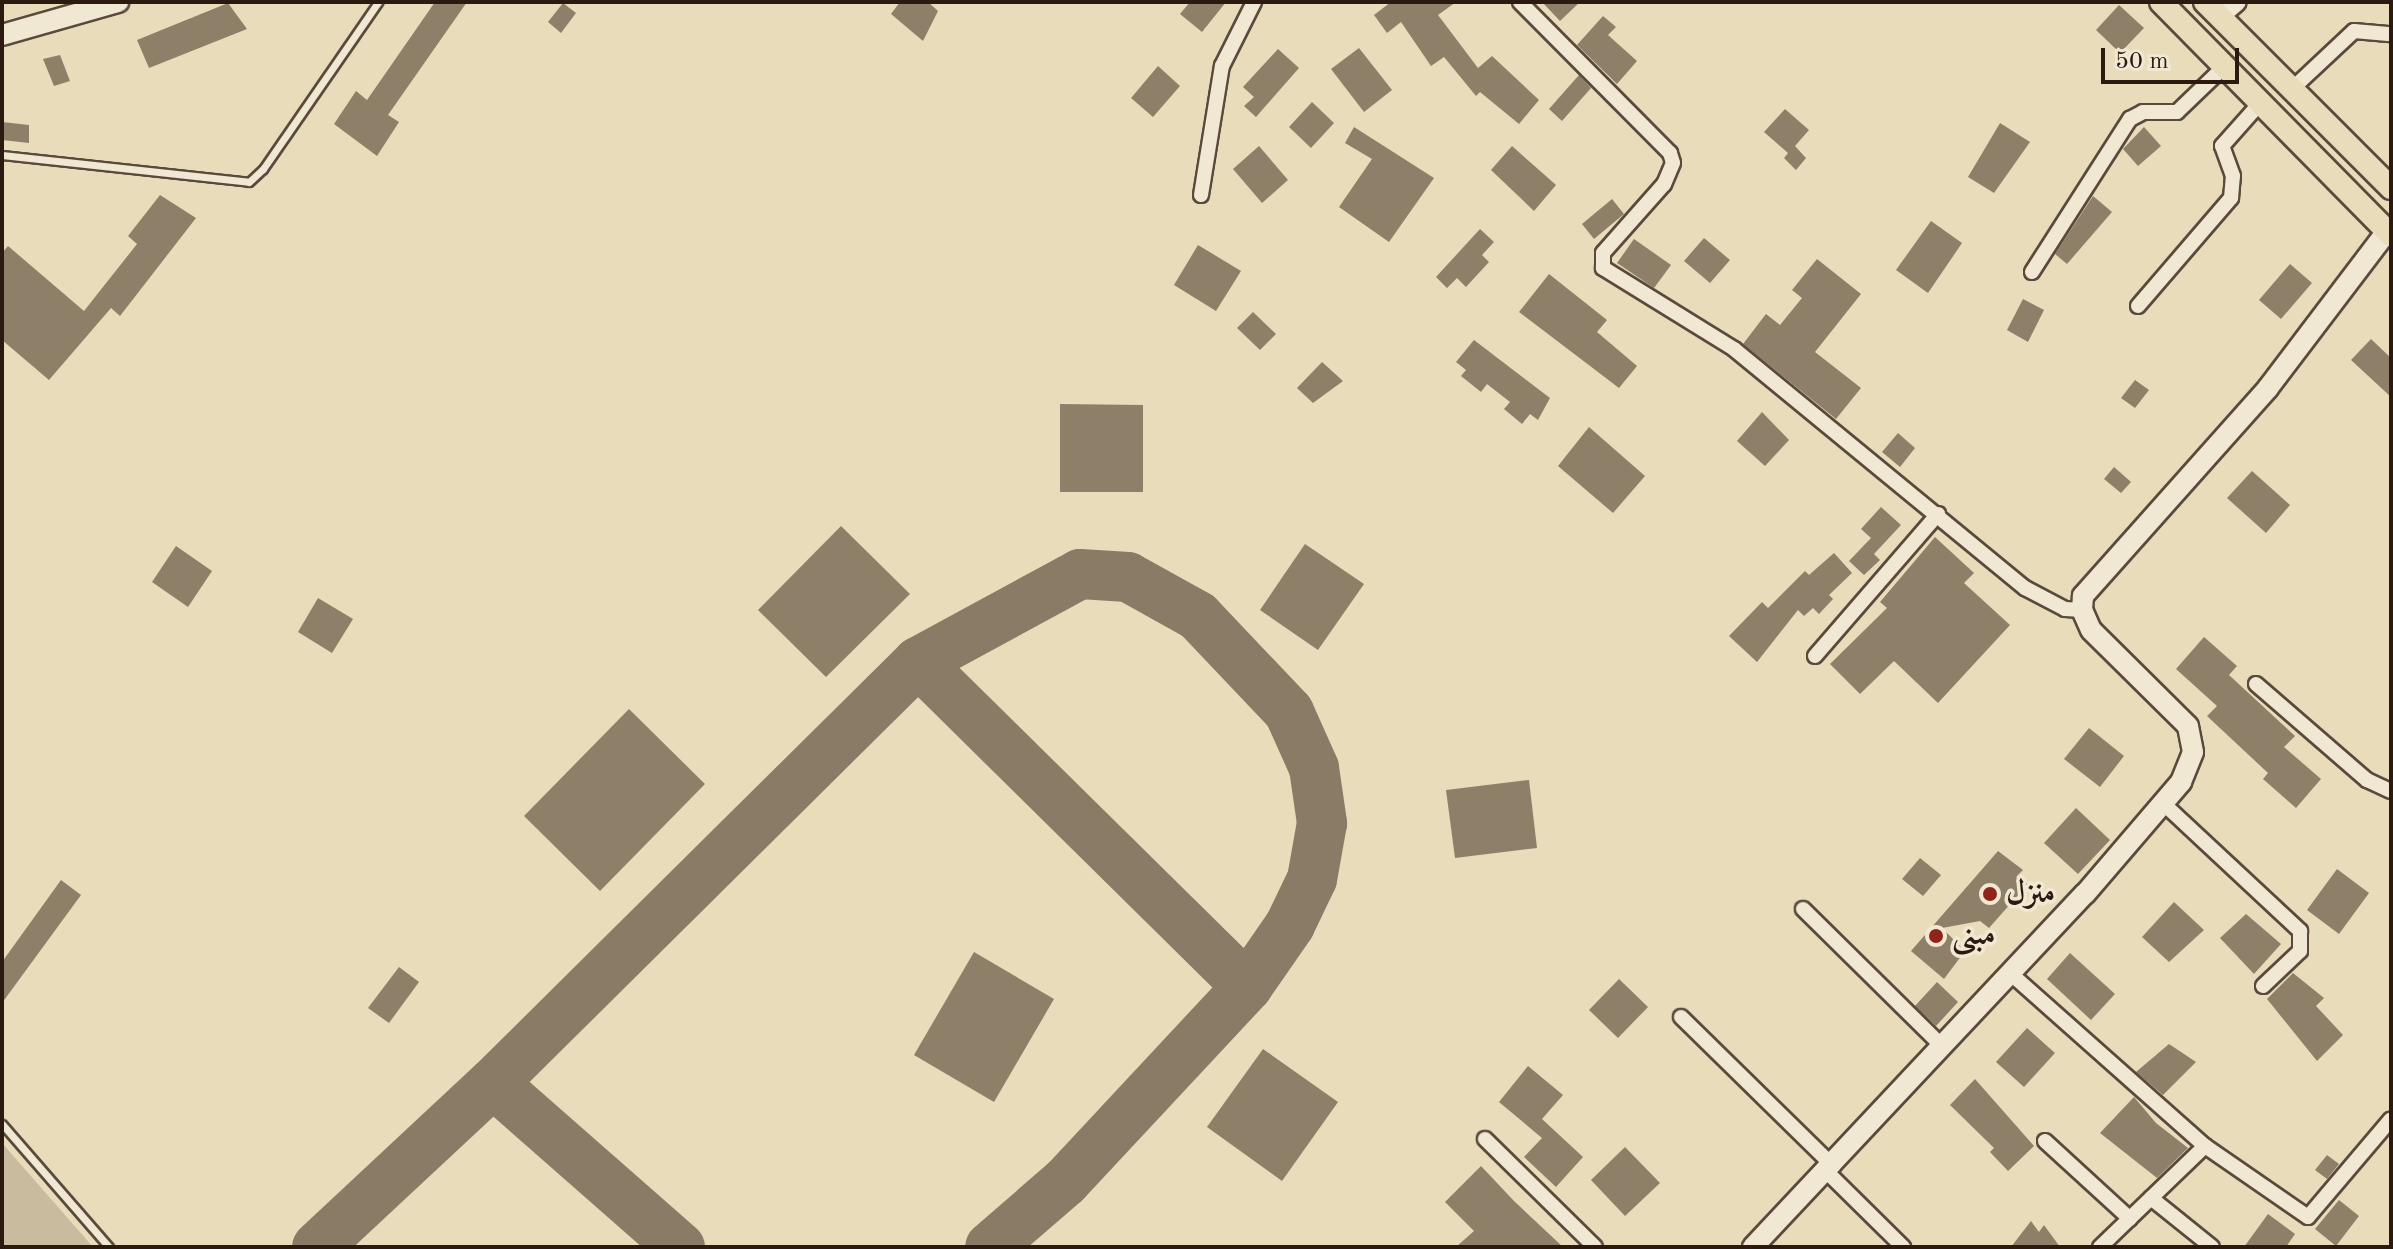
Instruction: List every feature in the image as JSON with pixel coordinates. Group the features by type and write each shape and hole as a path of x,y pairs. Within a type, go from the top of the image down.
{"main road":[{"path":"2,35 118,2"},
{"path":"1753,1247 1830,1169 2165,805 2193,752 2188,726 2091,630 2082,610 2091,583 2268,388 2389,233 2161,2"},
{"path":"2218,59 2219,16"},
{"path":"2219,16 2391,188"}],"street":[{"path":"1201,195 1222,66 1254,2"},
{"path":"1520,2 1670,153 1673,163 1664,184 1603,253 1603,268 1734,349 2034,594 2065,609 2082,610"},
{"path":"2219,16 2237,2"},
{"path":"2292,89 2354,31 2391,34"},
{"path":"2032,272 2130,119 2143,112 2177,112 2218,59"},
{"path":"2138,306 2231,198 2233,176 2222,146 2261,102"},
{"path":"1815,656 1938,514"},
{"path":"2256,684 2367,780 2391,791"},
{"path":"2165,805 2300,931 2300,951 2263,986"},
{"path":"1803,909 1942,1046"},
{"path":"2010,973 2205,1146 2308,1217 2391,1119"},
{"path":"1681,1017 1903,1247"},
{"path":"1485,1139 1595,1247"},
{"path":"2045,1141 2130,1219"},
{"path":"2100,1247 2205,1146"},
{"path":"2151,1198 2212,1247"}],"lane":[{"path":"2,155 249,182 263,169 378,2"},
{"path":"2,1124 109,1247"}],"shaded area":[{"path":"2,1143 93,1247 2,1247"}],"building":[{"path":"435,2 467,2 388,115 399,122 377,156 334,124 356,91 367,100"},
{"path":"900,2 928,2 938,11 923,41 891,14"},
{"path":"1190,2 1226,2 1202,32 1180,14"},
{"path":"1391,2 1456,2 1438,15 1478,68 1492,56 1539,100 1519,124 1480,92 1476,96 1444,57 1431,66 1401,22 1387,33 1374,15"},
{"path":"1542,2 1580,2 1560,21"},
{"path":"228,3 247,29 149,68 137,40"},
{"path":"563,3 576,13 561,33 548,22"},
{"path":"2119,5 2144,28 2120,53 2096,30"},
{"path":"1603,16 1616,27 1608,35 1637,61 1617,84 1577,45"},
{"path":"1359,48 1392,90 1364,112 1331,69"},
{"path":"1278,49 1299,68 1256,117 1244,106 1254,97 1243,87"},
{"path":"60,55 70,81 54,86 43,59"},
{"path":"1158,66 1180,86 1153,117 1131,98"},
{"path":"1579,75 1591,88 1562,121 1549,109"},
{"path":"1312,102 1334,123 1311,148 1289,127"},
{"path":"1785,109 1809,130 1795,146 1806,158 1796,170 1784,158 1788,153 1764,132"},
{"path":"2,122 29,125 29,143 2,140"},
{"path":"2000,123 2030,142 1994,193 1968,177"},
{"path":"1354,127 1434,178 1389,242 1339,207 1372,159 1345,143"},
{"path":"2144,127 2161,146 2138,166 2123,149"},
{"path":"1259,146 1288,180 1262,203 1233,169"},
{"path":"1512,146 1556,185 1534,211 1491,170"},
{"path":"160,195 196,218 120,316 111,308 49,380 2,340 2,253 8,246 84,311 137,244 128,236"},
{"path":"2093,196 2112,212 2067,264 2055,254"},
{"path":"1612,199 1624,214 1594,239 1582,224"},
{"path":"1931,221 1962,243 1928,293 1896,270"},
{"path":"1480,229 1494,242 1482,255 1489,262 1466,287 1457,278 1447,288 1436,277"},
{"path":"1704,238 1730,260 1710,283 1684,261"},
{"path":"1634,239 1671,265 1654,288 1617,263"},
{"path":"1198,245 1241,271 1216,311 1174,285"},
{"path":"1817,259 1861,294 1815,352 1861,388 1836,419 1743,344 1766,314 1780,325 1802,298 1792,290"},
{"path":"2290,264 2312,283 2281,319 2259,300"},
{"path":"1549,274 1607,320 1597,332 1637,366 1619,388 1519,312"},
{"path":"2023,299 2044,310 2028,342 2007,330"},
{"path":"1253,312 1276,334 1260,350 1237,328"},
{"path":"2371,339 2391,358 2391,397 2351,360"},
{"path":"1474,340 1550,398 1538,420 1530,414 1522,424 1504,409 1510,402 1487,384 1481,392 1461,376 1466,370 1456,362"},
{"path":"1322,362 1343,381 1313,403 1297,388"},
{"path":"2135,380 2149,390 2135,408 2121,398"},
{"path":"1060,404 1143,405 1143,492 1060,492"},
{"path":"1762,412 1789,440 1765,466 1737,441"},
{"path":"1589,427 1645,476 1613,513 1558,466"},
{"path":"1898,433 1915,448 1900,467 1882,452"},
{"path":"2114,467 2131,482 2121,493 2104,479"},
{"path":"2252,471 2290,505 2266,533 2227,498"},
{"path":"1881,507 1901,525 1874,554 1880,560 1864,575 1849,561 1871,538 1861,529"},
{"path":"841,526 910,594 826,677 758,610"},
{"path":"1935,537 1974,573 1964,583 2010,625 1938,703 1894,661 1860,694 1830,664 1887,608 1880,602"},
{"path":"1305,544 1364,584 1318,650 1260,610"},
{"path":"176,546 212,571 188,607 152,582"},
{"path":"1834,553 1852,573 1829,595 1833,599 1819,614 1813,608 1804,616 1798,610 1757,662 1729,636 1762,602 1768,608 1805,571 1809,575"},
{"path":"318,598 353,619 332,653 298,632"},
{"path":"2204,637 2237,666 2229,675 2295,736 2284,747 2321,779 2296,808 2263,779 2268,773 2207,716 2217,706 2176,669"},
{"path":"629,709 705,784 600,891 524,816"},
{"path":"2089,728 2124,756 2100,787 2064,759"},
{"path":"1529,780 1537,848 1455,858 1446,790"},
{"path":"2076,808 2110,840 2078,874 2044,843"},
{"path":"1998,851 2023,870 2016,877 2028,884 1989,928 1980,921 1942,928 1965,951 1944,979 1911,951"},
{"path":"1920,858 1941,875 1923,896 1902,879"},
{"path":"2337,869 2369,893 2339,934 2307,910"},
{"path":"61,880 81,895 2,1003 2,962"},
{"path":"2174,902 2204,930 2169,962 2142,937"},
{"path":"2246,914 2281,944 2254,974 2220,938"},
{"path":"974,952 1054,999 994,1102 914,1055"},
{"path":"2070,953 2115,994 2091,1020 2047,979"},
{"path":"399,967 419,982 389,1023 368,1008"},
{"path":"2293,973 2324,998 2316,1006 2343,1035 2317,1061 2267,999"},
{"path":"1619,979 1648,1007 1618,1038 1589,1010"},
{"path":"1937,982 1958,1002 1936,1026 1915,1006"},
{"path":"2027,1028 2055,1053 2024,1087 1996,1062"},
{"path":"2169,1044 2196,1062 2163,1095 2136,1072"},
{"path":"1263,1049 1338,1102 1282,1181 1207,1127"},
{"path":"1528,1066 1563,1095 1542,1119 1583,1157 1556,1187 1524,1157 1542,1138 1499,1102"},
{"path":"1975,1079 2034,1146 2008,1171 1990,1152 1994,1148 1950,1105"},
{"path":"2134,1097 2156,1123 2188,1148 2157,1178 2100,1133"},
{"path":"1625,1147 1660,1183 1625,1216 1591,1180"},
{"path":"2327,1155 2339,1164 2327,1179 2315,1170"},
{"path":"1481,1166 1563,1247 1456,1247 1474,1231 1445,1202"},
{"path":"2339,1200 2359,1216 2336,1246 2315,1229"},
{"path":"2268,1214 2295,1234 2286,1247 2244,1247"},
{"path":"2031,1221 2039,1232 2044,1225 2060,1247 2011,1247"}],"taxiway":[{"path":"317,1247 493,1083 918,662 1080,574 1128,577 1198,616 1289,712 1314,768 1322,823 1312,879 1290,925 1247,987 1065,1182 990,1247"},
{"path":"918,662 1247,987"},
{"path":"493,1083 680,1247"}],"place":[{"name":"منزل","path":"1990,894"},
{"name":"مبنى","path":"1936,936"}]}
